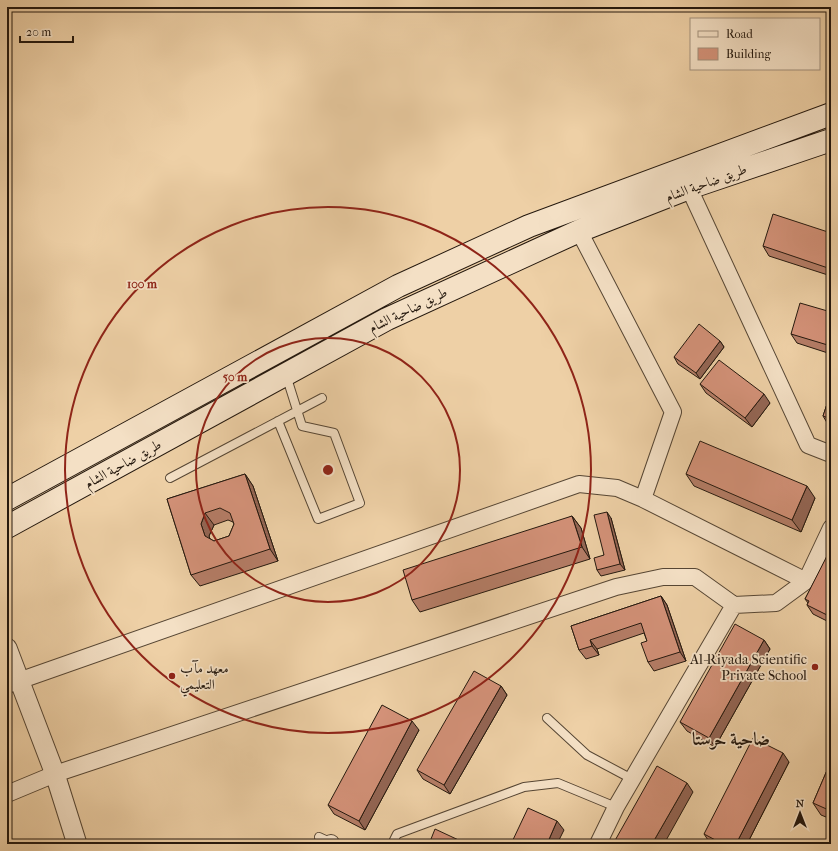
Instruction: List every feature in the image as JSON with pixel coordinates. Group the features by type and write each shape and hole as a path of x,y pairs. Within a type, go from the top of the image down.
{"main road":[{"name":"طريق ضاحية الشام","path":"7,499 398,286 529,226 831,114"},
{"name":"طريق ضاحية الشام","path":"7,527 387,319 579,231 689,188 831,140"}],"street":[{"path":"689,188 808,444 831,454"},
{"path":"579,231 673,412 643,499"},
{"path":"13,683 579,484 617,488 643,499 806,581"},
{"path":"7,794 55,774 616,587 663,576 695,577 734,605 776,602 806,581 831,528"},
{"path":"598,844 616,807 734,605"},
{"path":"7,648 13,683 55,774 77,844"}],"lane":[{"path":"278,421 318,519 360,503 334,433 302,426 296,411 286,374"},
{"path":"170,478 322,398"},
{"path":"547,718 587,755 632,780"},
{"path":"392,844 397,834 524,787 558,783 616,807"}],"building":[{"path":"773,214 831,233 831,269 763,246"},
{"path":"800,303 831,312 831,346 791,334"},
{"path":"699,324 720,341 696,373 674,357"},
{"path":"719,360 764,394 745,418 700,384"},
{"path":"831,392 831,419 823,416"},
{"path":"700,441 807,486 792,520 686,474"},
{"path":"245,474 270,549 191,575 167,499","holes":["220,508 230,513 234,524 229,536 214,541 205,536 201,524 205,513"]},
{"path":"607,512 620,564 597,570 594,558 604,555 594,515"},
{"path":"572,516 582,547 412,600 403,570"},
{"path":"830,550 831,617 807,605 809,601 805,599"},
{"path":"661,596 680,652 648,662 641,643 647,641 641,623 590,640 592,646 579,650 571,626"},
{"path":"735,624 764,640 709,738 680,722"},
{"path":"474,671 501,686 444,785 417,770"},
{"path":"382,705 412,721 359,821 328,805"},
{"path":"753,738 783,753 736,844 723,844 704,834"},
{"path":"831,761 831,811 813,803"},
{"path":"657,766 687,783 652,844 613,844"},
{"path":"528,808 557,821 547,844 511,844"},
{"path":"435,829 465,843 429,844"}],"place":[{"name":"Al-Riyada Scientific Private School","path":"815,667"},
{"name":"معهد مآب التعليمي","path":"172,676"}],"district":[{"name":"ضاحية حرستا","path":"731,739"}]}
